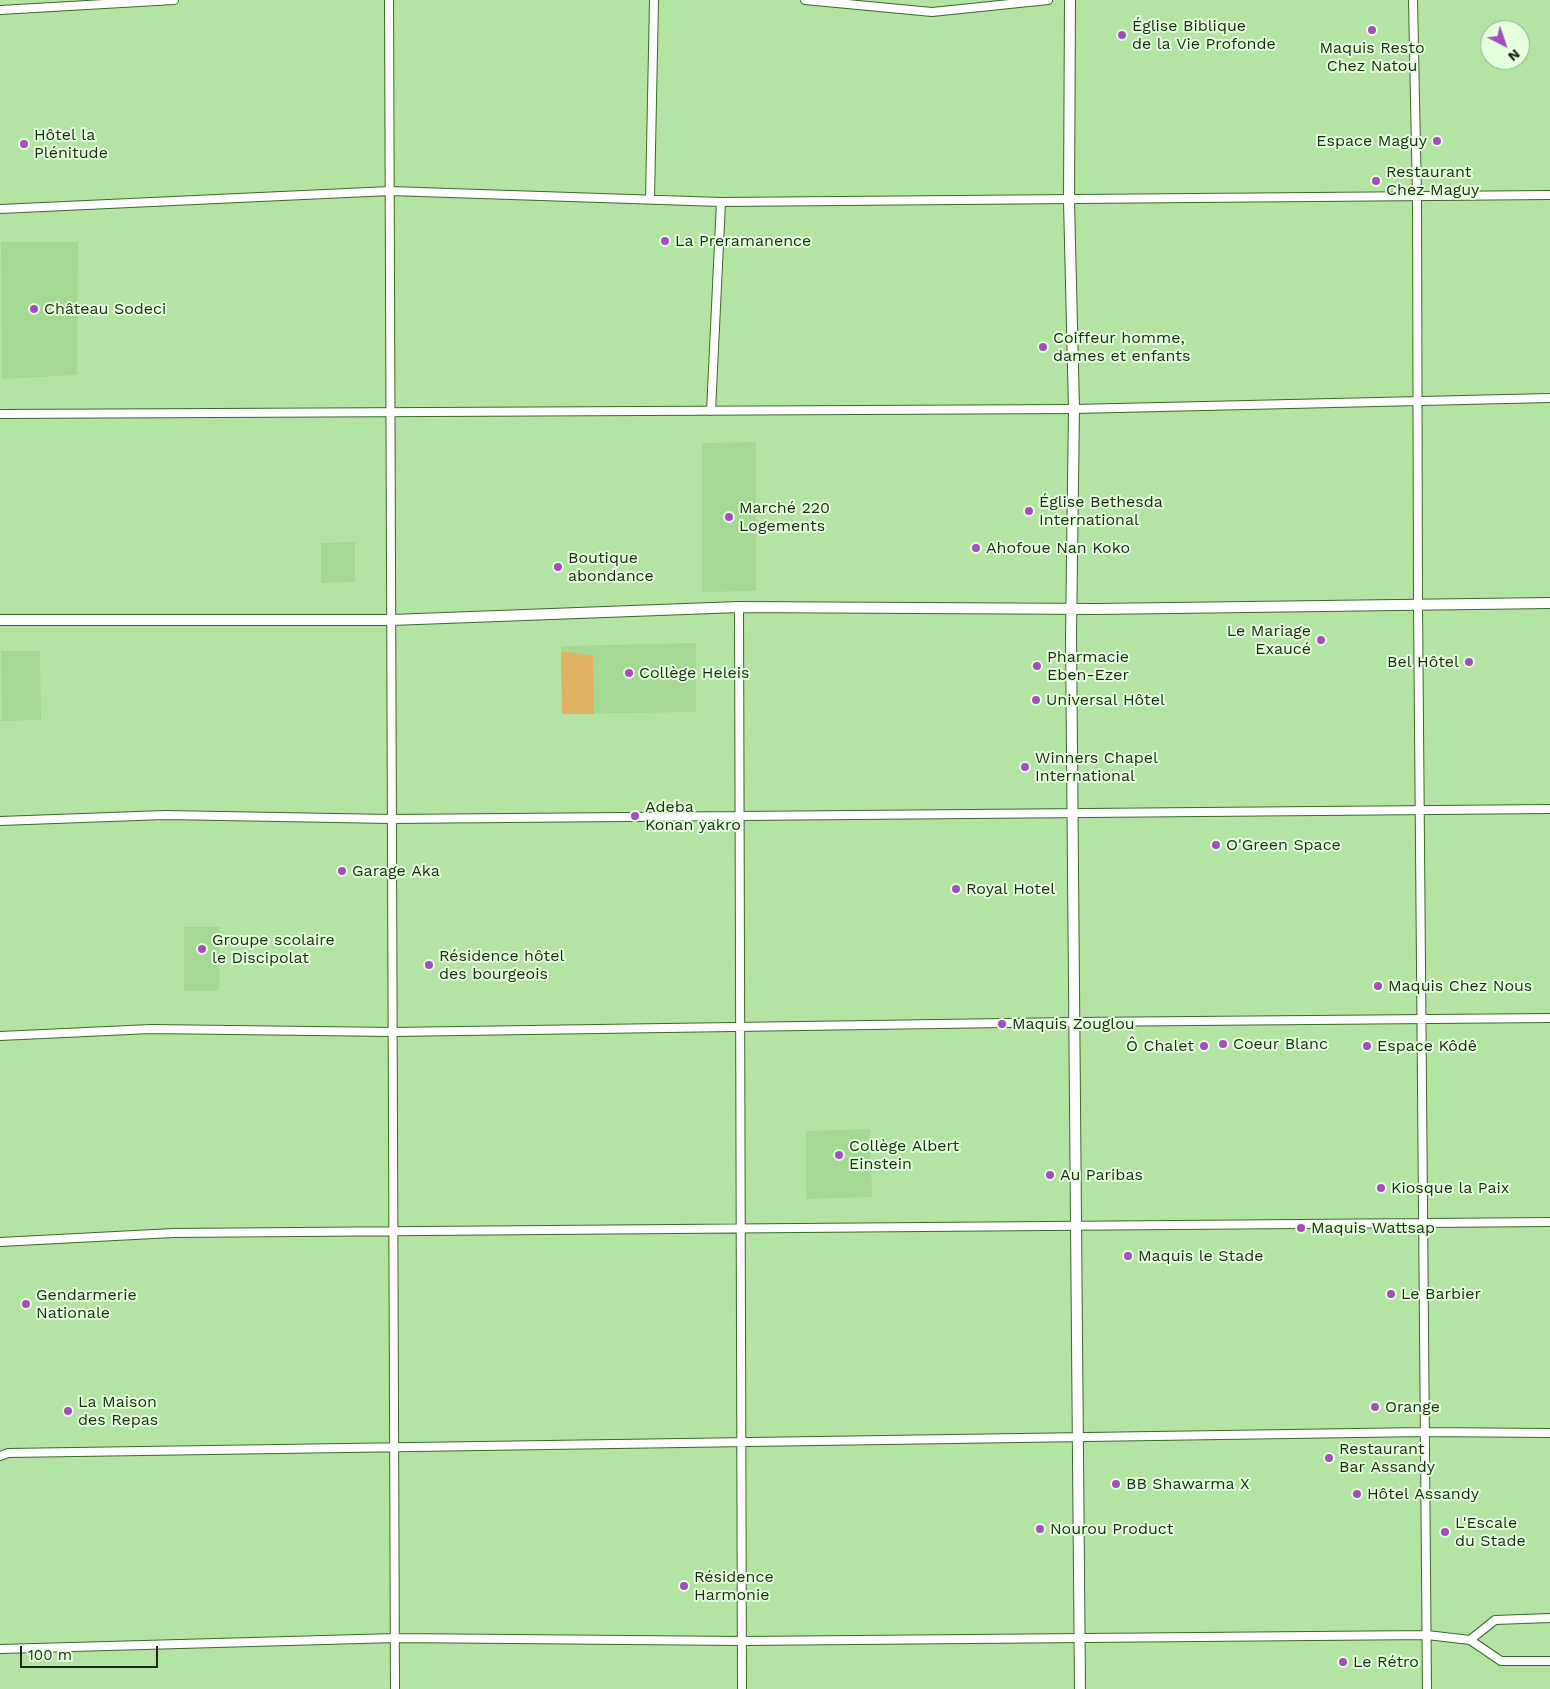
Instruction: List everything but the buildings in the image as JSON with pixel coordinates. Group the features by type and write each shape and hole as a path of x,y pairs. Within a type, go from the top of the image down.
{"street":[{"path":"0,10 174,0"},
{"path":"389,0 395,1689"},
{"path":"650,200 654,0"},
{"path":"805,0 932,12 1048,0"},
{"path":"1070,0 1068,200 1074,409 1072,609 1080,1689"},
{"path":"1413,0 1417,196 1419,811 1423,1019 1422,1224 1427,1689"},
{"path":"0,208 390,191 722,202 1550,195"},
{"path":"711,411 722,202"},
{"path":"0,414 1074,409 1550,398"},
{"path":"0,620 392,620 739,607 1072,609 1550,603"},
{"path":"739,607 739,1027 743,1442 742,1689"},
{"path":"0,821 165,815 392,819 1550,809"},
{"path":"0,1036 151,1029 393,1032 1074,1022 1550,1018"},
{"path":"0,1242 173,1232 1078,1227 1550,1222"},
{"path":"0,1456 8,1453 395,1447 1424,1432 1550,1433"},
{"path":"1470,1640 1495,1620 1550,1618"},
{"path":"0,1650 396,1638 742,1641 1427,1635 1470,1640 1501,1660 1550,1661"}],"shaded area":[{"path":"1,242 78,242 77,375 2,379"},
{"name":"Marché 220 Logements","path":"756,442 756,591 702,592 702,443"},
{"path":"355,542 355,582 321,583 321,543"},
{"name":"Collège Heleis","path":"696,643 696,712 562,714 561,646"},
{"path":"1,651 40,651 41,720 2,721"},
{"path":"561,651 593,656 594,714 562,714"},
{"name":"Groupe scolaire le Discipolat","path":"184,927 220,927 219,991 184,991"},
{"name":"Collège Albert Einstein","path":"870,1129 872,1197 806,1199 806,1131"}],"place":[{"name":"Maquis Resto Chez Natou","path":"1372,30"},
{"name":"Église Biblique de la Vie Profonde","path":"1122,35"},
{"name":"Espace Maguy","path":"1437,141"},
{"name":"Hôtel la Plénitude","path":"24,144"},
{"name":"Restaurant Chez Maguy","path":"1376,181"},
{"name":"La Preramanence","path":"665,241"},
{"name":"Château Sodeci","path":"34,309"},
{"name":"Coiffeur homme, dames et enfants","path":"1043,347"},
{"name":"Église Bethesda International","path":"1029,511"},
{"name":"Marché 220 Logements","path":"729,517"},
{"name":"Ahofoue Nan Koko","path":"976,548"},
{"name":"Boutique abondance","path":"558,567"},
{"name":"Le Mariage Exaucé","path":"1321,640"},
{"name":"Bel Hôtel","path":"1469,662"},
{"name":"Pharmacie Eben-Ezer","path":"1037,666"},
{"name":"Collège Heleis","path":"629,673"},
{"name":"Universal Hôtel","path":"1036,700"},
{"name":"Winners Chapel International","path":"1025,767"},
{"name":"Adeba Konan yakro","path":"635,816"},
{"name":"O'Green Space","path":"1216,845"},
{"name":"Garage Aka","path":"342,871"},
{"name":"Royal Hotel","path":"956,889"},
{"name":"Groupe scolaire le Discipolat","path":"202,949"},
{"name":"Résidence hôtel des bourgeois","path":"429,965"},
{"name":"Maquis Chez Nous","path":"1378,986"},
{"name":"Maquis Zouglou","path":"1002,1024"},
{"name":"Coeur Blanc","path":"1223,1044"},
{"name":"Ô Chalet","path":"1204,1046"},
{"name":"Espace Kôdê","path":"1367,1046"},
{"name":"Collège Albert Einstein","path":"839,1155"},
{"name":"Au Paribas","path":"1050,1175"},
{"name":"Kiosque la Paix","path":"1381,1188"},
{"name":"Maquis Wattsap","path":"1301,1228"},
{"name":"Maquis le Stade","path":"1128,1256"},
{"name":"Le Barbier","path":"1391,1294"},
{"name":"Gendarmerie Nationale","path":"26,1304"},
{"name":"Orange","path":"1375,1407"},
{"name":"La Maison des Repas","path":"68,1411"},
{"name":"Restaurant Bar Assandy","path":"1329,1458"},
{"name":"BB Shawarma X","path":"1116,1484"},
{"name":"Hôtel Assandy","path":"1357,1494"},
{"name":"Nourou Product","path":"1040,1529"},
{"name":"L'Escale du Stade","path":"1445,1532"},
{"name":"Résidence Harmonie","path":"684,1586"},
{"name":"Le Rétro","path":"1343,1662"}]}
